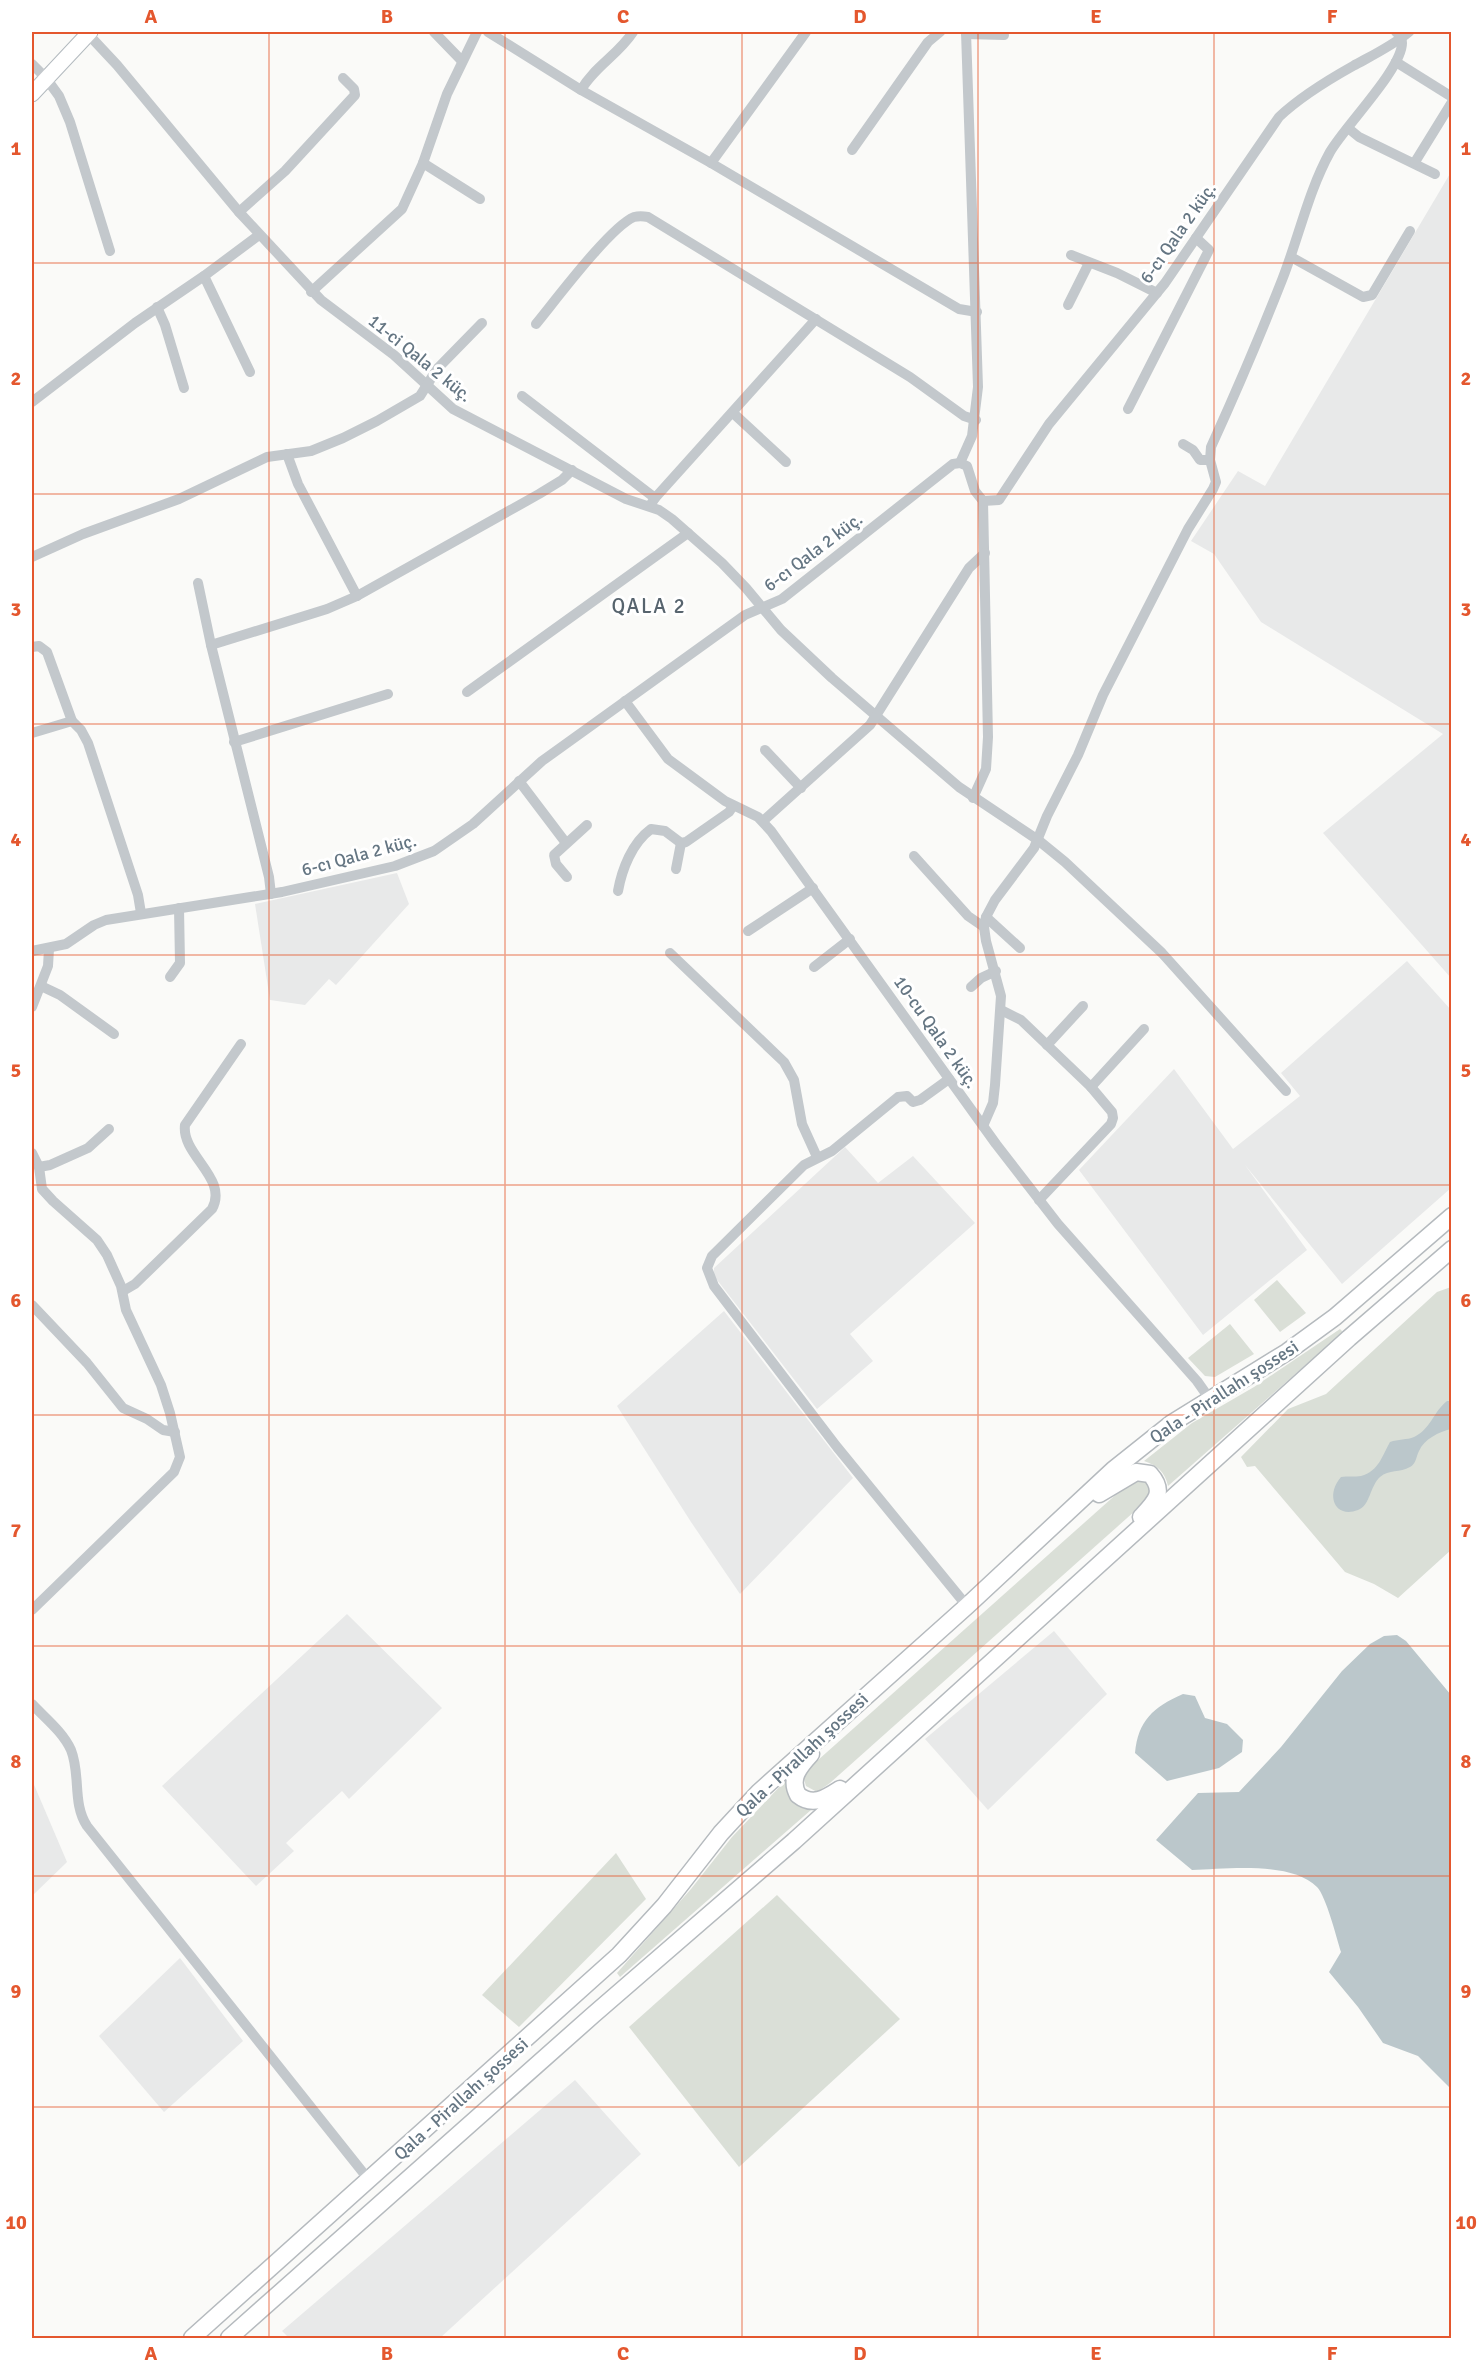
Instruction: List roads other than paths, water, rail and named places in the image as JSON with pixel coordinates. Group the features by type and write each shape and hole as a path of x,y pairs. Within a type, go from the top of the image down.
{"main road":[{"name":"Qala - Pirallahı şossesi","path":"192,2338 620,1955 664,1906 739,1812 785,1767 967,1606 1050,1528 1152,1438 1209,1398 1287,1352 1326,1324 1452,1216"},
{"name":"Qala - Pirallahı şossesi","path":"229,2338 884,1760 1349,1338 1452,1249"},
{"path":"1050,1528 1136,1472 1150,1474 1156,1480 1159,1488 1151,1506 1086,1578"},
{"path":"851,1708 801,1764 794,1781 798,1796 812,1802 820,1800 884,1760"}],"street":[{"path":"434,32 462,61"},
{"path":"311,292 398,214 410,194 423,163 439,112 477,32"},
{"path":"488,32 581,90 711,163 959,309 977,312"},
{"path":"581,90 589,76 616,53 633,32"},
{"path":"711,163 806,32"},
{"path":"852,150 928,42 940,32"},
{"path":"32,94 89,33"},
{"name":"11-ci Qala 2 küç.","path":"89,33 239,212 311,292 394,355 442,401 463,415 626,499 652,503 738,579 781,630 876,717 973,798 1038,840 1065,862 1162,953 1287,1091"},
{"path":"973,798 986,769 987,754 983,501 975,491 967,466 960,463 972,436 976,420 978,387 966,33 1004,35"},
{"path":"983,1126 993,1103 1001,1010 1000,986 986,941 985,922 995,900 1029,856 1038,840 1103,695 1188,529 1213,489 1215,475 1210,460 1211,447 1291,256 1318,177 1331,150 1396,62 1401,50 1402,34"},
{"name":"6-cı Qala 2 küç.","path":"983,501 995,502 1002,497 1049,424 1157,293 1279,117 1300,100 1349,68 1382,51 1402,34"},
{"path":"1396,62 1452,97"},
{"path":"32,64 59,96 70,122 110,251"},
{"path":"239,212 285,171 351,101 355,95 354,89 343,78"},
{"path":"1415,162 1452,102"},
{"path":"1348,128 1359,137 1415,162 1435,174"},
{"path":"423,163 480,199"},
{"path":"536,324 603,244 626,222 635,217 648,217 910,377 957,411 976,420"},
{"path":"1291,256 1368,298 1410,231"},
{"path":"32,402 157,307 259,235"},
{"path":"1128,409 1208,254 1206,246 1196,238"},
{"path":"1071,255 1139,282 1157,293"},
{"path":"1068,305 1089,263"},
{"path":"204,276 250,372"},
{"path":"157,307 165,325 184,388"},
{"path":"522,396 652,503 816,319"},
{"path":"32,557 73,538 179,499 267,457 311,451 344,438 416,400 423,393 437,369 482,324"},
{"path":"733,413 786,462"},
{"path":"1183,444 1193,450 1200,460 1210,460"},
{"path":"287,454 298,483 357,596"},
{"name":"6-cı Qala 2 küç.","path":"32,951 48,950 66,944 99,922 271,894 395,866 418,858 456,837 542,761 745,615 782,599 944,471 960,463"},
{"path":"211,645 327,609 357,596 539,494 562,480 572,470"},
{"path":"466,692 688,533"},
{"path":"763,821 862,734 876,717 969,568 985,553"},
{"path":"198,583 271,894"},
{"path":"32,646 39,646 47,652 72,721 81,730 88,743 138,895 141,914"},
{"path":"234,742 388,694"},
{"name":"10-cu Qala 2 küç.","path":"625,701 668,759 733,806 763,821 983,1126 1040,1200 1197,1381 1209,1398"},
{"path":"32,733 72,721"},
{"path":"765,750 801,788"},
{"path":"519,781 566,843"},
{"path":"681,843 723,817 733,806"},
{"path":"567,877 554,860 554,855 587,825"},
{"path":"618,891 621,873 645,833 651,829 665,831 681,843"},
{"path":"676,869 681,843"},
{"path":"914,856 968,916 985,922 1020,948"},
{"path":"748,931 813,888"},
{"path":"170,977 180,963 179,908"},
{"path":"814,967 850,939"},
{"path":"32,1007 48,966 48,950"},
{"path":"670,953 784,1062 794,1080 802,1124 818,1157"},
{"path":"971,987 981,978 996,971"},
{"path":"40,986 60,995 114,1034"},
{"path":"1047,1045 1083,1006"},
{"path":"1001,1010 1020,1020 1091,1087 1108,1106 1113,1118 1040,1200"},
{"path":"1091,1087 1144,1029"},
{"path":"123,1291 135,1284 212,1209 215,1203 216,1190 186,1136 185,1125 241,1044"},
{"path":"949,1079 920,1100 913,1102 907,1096 898,1097 832,1151 818,1157 797,1172 712,1256 707,1268 714,1286 837,1447 967,1606"},
{"path":"39,1167 50,1165 88,1148 109,1129"},
{"path":"32,1153 39,1167 42,1189 97,1240 107,1256 123,1291 126,1310 161,1385 180,1457 177,1468 32,1610"},
{"path":"32,1305 87,1363 123,1408 147,1419 163,1430 175,1432"},
{"path":"32,1704 56,1729 70,1749 76,1773 81,1817 87,1826 369,2180"}],"district":[{"name":"QALA 2","path":"649,606"}]}
